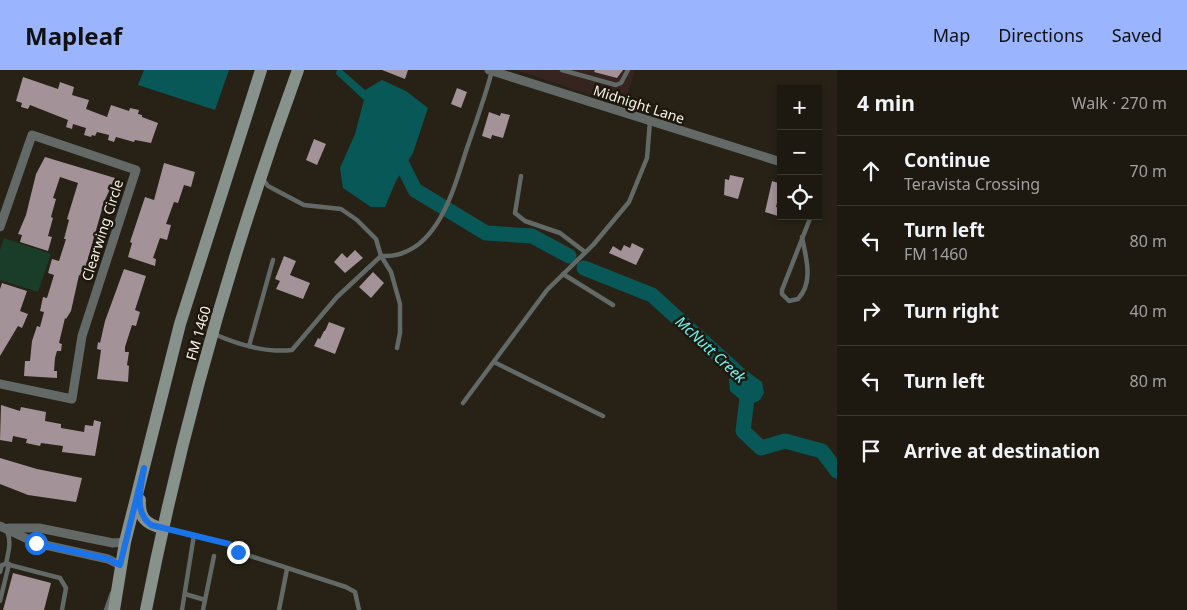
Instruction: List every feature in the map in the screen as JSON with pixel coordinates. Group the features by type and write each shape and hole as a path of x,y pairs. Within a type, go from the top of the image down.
{"main road":[{"name":"FM 1460","path":"114,610 125,542 180,324 261,70"},
{"name":"FM 1460","path":"146,610 162,528 213,334 260,176 298,70"},
{"path":"144,468 139,511 143,519 151,525 162,528"}],"street":[{"name":"Midnight Lane","path":"491,70 515,74 650,122 777,161"},
{"name":"Clearwing Circle","path":"0,227 32,135 136,170 82,336 72,399 0,384"},
{"path":"3,527 39,528 113,543 125,542"},
{"path":"3,527 36,543 108,559 120,565"}],"lane":[{"path":"213,334 274,352 292,350 338,298 381,256 393,256 412,248 436,226 450,199 479,118 491,70"},
{"path":"562,70 616,85 621,83 628,70"},
{"path":"584,76 586,70"},
{"path":"463,403 547,290 585,252 629,202 647,158 650,122"},
{"path":"260,176 268,186 304,205 341,209 357,220 376,239 381,256 391,272 400,304 400,333 397,348"},
{"path":"521,176 515,213 525,221 560,233 585,252"},
{"path":"802,237 806,259 807,284 798,299 789,301 782,294 782,290 802,237 809,220"},
{"path":"249,346 273,260"},
{"path":"563,274 613,305"},
{"path":"494,362 603,416"},
{"path":"0,601 8,564 10,538 3,527"},
{"path":"162,528 229,544 238,552 287,570 346,587 355,592 360,610"},
{"path":"182,610 194,535"},
{"path":"203,610 214,556"},
{"path":"0,572 2,565 8,564 60,578 66,588 62,610"},
{"path":"279,610 287,570"},
{"path":"106,610 118,581"},
{"path":"185,594 205,600"}],"shaded area":[{"path":"516,70 635,70 624,106"}],"green space":[{"path":"4,238 51,254 38,292 0,280 0,250"}],"water":[{"path":"144,70 229,70 215,110 138,85"},
{"path":"337,70 342,70 365,90 382,80 406,91 428,108 413,153 396,181 385,207 371,207 343,188 340,168 355,134 364,100 336,74"},
{"path":"735,369 748,372 762,382 764,393 760,400 748,406 730,391 729,379"}],"building":[{"path":"382,70 408,70 405,79"},
{"path":"595,70 623,70 617,78 594,72"},
{"path":"23,77 58,89 60,82 74,87 72,95 89,100 86,109 107,117 111,105 129,111 130,108 139,110 138,114 142,115 142,117 158,123 151,143 135,140 134,142 116,137 114,142 108,140 109,135 97,132 95,136 92,135 91,137 84,135 86,128 73,124 72,129 66,127 68,120 30,105 28,109 21,107 22,103 16,101"},
{"path":"457,88 467,92 461,108 451,104"},
{"path":"489,112 500,116 501,113 510,115 503,138 492,135 491,139 482,136"},
{"path":"314,139 326,144 317,165 306,160"},
{"path":"45,157 115,178 104,202 83,276 79,275 71,311 65,318 59,343 62,344 61,351 57,351 55,358 54,371 57,371 57,378 24,376 25,361 30,361 32,341 37,326 40,327 44,312 40,311 43,297 47,298 54,275 48,273 52,259 59,261 66,239 64,239 69,220 67,219 78,183 60,177 53,198 56,199 48,236 52,237 48,251 20,242 22,235 18,234 26,215 36,174"},
{"path":"164,163 195,172 191,187 184,185 178,203 174,202 166,224 171,225 167,240 160,238 153,258 156,259 155,266 128,257 132,243 130,242 145,197 154,200"},
{"path":"730,175 744,178 738,199 724,195 725,179 729,180"},
{"path":"772,181 777,183 777,216 765,212"},
{"path":"632,243 644,249 636,265 609,253 613,246 621,251 624,245 630,248"},
{"path":"355,250 363,258 345,273 334,262 342,253 347,258"},
{"path":"284,256 296,261 290,275 310,283 303,299 276,289 280,281 275,279"},
{"path":"124,269 146,276 135,310 140,312 136,326 132,325 125,347 125,352 129,352 127,365 129,366 128,382 97,379 101,350 97,349 98,342 100,343 105,321"},
{"path":"373,272 384,283 371,298 359,287"},
{"path":"2,283 27,291 20,311 28,314 22,328 18,326 0,356 0,289"},
{"path":"329,322 345,328 335,354 314,346"},
{"path":"1,405 20,411 21,407 46,412 45,421 61,424 61,428 84,432 85,425 93,426 94,420 101,422 95,456 62,452 63,446 41,443 40,446 26,443 27,439 13,436 12,442 0,440"},
{"path":"0,458 37,469 82,478 76,502 28,495 0,484"},
{"path":"13,573 51,583 44,610 3,610"}],"waterway":[{"name":"McNutt Creek","path":"395,150 415,190 486,233 532,236 569,256"},
{"name":"McNutt Creek","path":"584,268 652,295 749,383 743,431 761,448 785,441 822,451 837,471"}],"route":[{"path":"36,543 108,559 120,565 144,468 139,511 143,519 151,525 229,544 238,552"}]}
